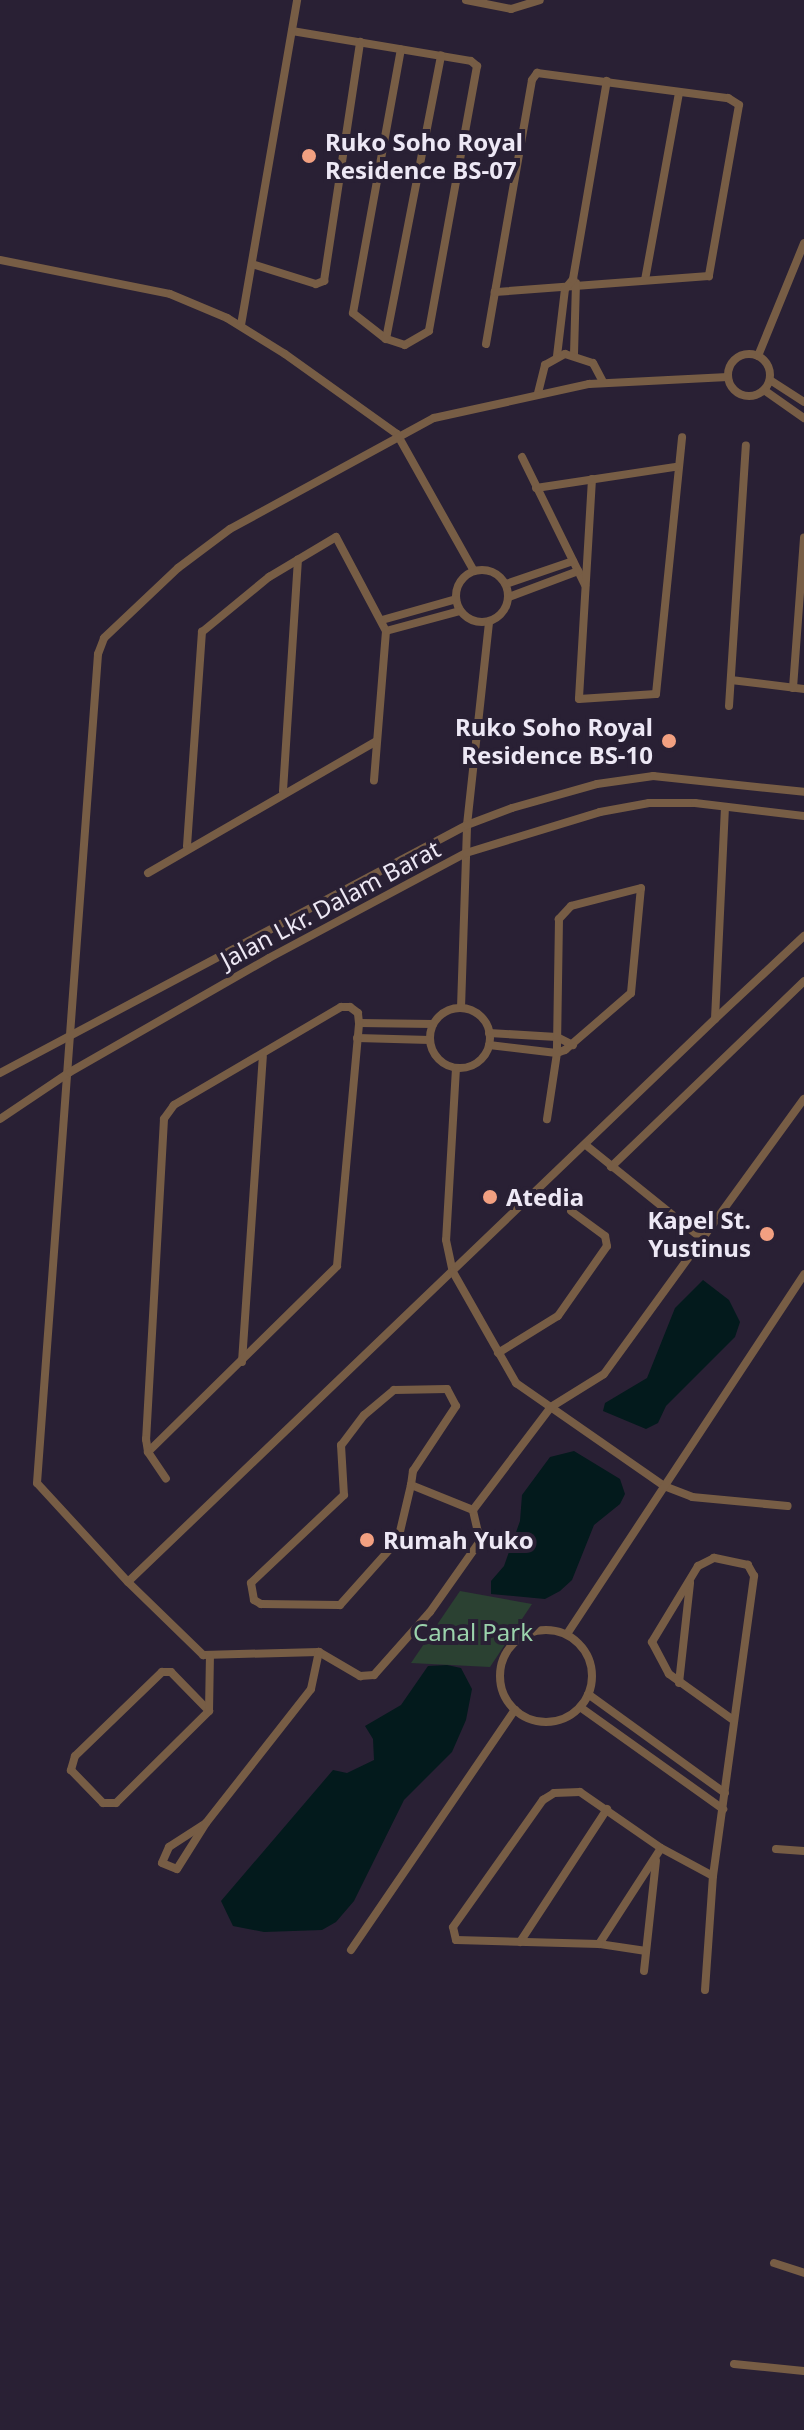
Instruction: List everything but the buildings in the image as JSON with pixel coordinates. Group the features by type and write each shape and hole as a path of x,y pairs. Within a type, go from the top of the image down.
{"street":[{"path":"241,325 297,0"},
{"path":"466,0 511,9 540,0"},
{"path":"292,31 441,55 471,61 478,73 429,331 405,345 386,339 353,313 401,49"},
{"path":"252,264 316,284 324,281 360,42"},
{"path":"386,339 441,55"},
{"path":"486,344 495,292 532,80 543,71 728,98 739,105 714,257 706,278 576,283 565,289 495,292"},
{"path":"574,354 576,283 607,81"},
{"path":"645,280 679,92"},
{"path":"758,356 804,243"},
{"path":"0,260 170,294 241,325 397,434 474,571"},
{"path":"538,393 538,378 557,356 565,289"},
{"path":"557,356 574,354 593,363 603,382"},
{"path":"741,355 758,356 768,366 770,380 764,390 742,395 728,377 741,355"},
{"path":"728,377 603,382 538,393 434,418 397,434 230,529 104,638 98,654 38,1487 194,1650 210,1655 319,1652 360,1676 374,1675 476,1554 480,1541 473,1510 551,1407 604,1374 804,1099"},
{"path":"770,380 804,402"},
{"path":"764,390 804,418"},
{"path":"592,479 579,699 659,693 675,467 682,437"},
{"path":"729,706 746,446"},
{"path":"522,457 585,586"},
{"path":"536,488 675,467"},
{"path":"793,688 804,537"},
{"path":"187,846 200,636 258,585 331,539 340,539 386,631 374,781"},
{"path":"283,791 298,559"},
{"path":"506,584 573,561"},
{"path":"474,571 492,571 506,584 509,597 506,608 489,622 478,623 460,611 456,599 460,582 474,571"},
{"path":"509,597 578,571"},
{"path":"382,620 456,599"},
{"path":"386,631 460,611"},
{"path":"461,1008 467,825 489,622"},
{"path":"731,680 804,689"},
{"path":"148,873 187,846 377,741"},
{"name":"Jalan Lkr. Dalam Barat","path":"0,1073 70,1033 467,825 597,784 653,776 804,792"},
{"name":"Jalan Lkr. Dalam Barat","path":"0,1119 70,1072 371,900 466,853 600,812 649,803 804,816"},
{"path":"715,1019 725,807"},
{"path":"489,1045 557,1053 573,1045 633,988 641,888 571,906 559,919 557,1053 547,1119"},
{"path":"128,1582 804,936"},
{"path":"611,1167 804,981"},
{"path":"148,1452 337,1266 358,1013 341,1007 263,1057 174,1105 164,1119 148,1452 166,1479"},
{"path":"461,1008 474,1012 489,1033 489,1045 477,1063 456,1068 438,1059 430,1040 433,1024 440,1015 461,1008"},
{"path":"359,1023 433,1024"},
{"path":"489,1033 557,1037 573,1045"},
{"path":"357,1038 430,1040"},
{"path":"242,1362 263,1057"},
{"path":"456,1068 446,1240 453,1272 516,1383 664,1486 692,1497 788,1506"},
{"path":"587,1146 701,1238"},
{"path":"498,1353 558,1316 607,1246 605,1236 571,1211"},
{"path":"567,1634 804,1274"},
{"path":"447,1389 455,1397 452,1417 413,1471 411,1485 398,1540 340,1605 254,1600 251,1583 344,1495 341,1445 364,1415 394,1390 447,1389"},
{"path":"411,1485 473,1510"},
{"path":"705,1990 713,1876 723,1809 752,1570 739,1562 714,1558 704,1560 653,1634 659,1663 679,1683 733,1720"},
{"path":"679,1683 691,1578"},
{"path":"535,1630 567,1634 589,1660 588,1694 580,1707 556,1721 541,1722 515,1710 500,1681 508,1649 535,1630"},
{"path":"206,1823 169,1847 162,1863 177,1869 206,1823 311,1689 319,1652"},
{"path":"209,1711 171,1672 162,1672 75,1756 71,1770 103,1803 116,1803 209,1711 210,1655"},
{"path":"588,1694 725,1793"},
{"path":"580,1707 723,1809"},
{"path":"351,1950 515,1710"},
{"path":"646,1951 599,1944 456,1940 453,1927 543,1800 580,1792 661,1848 713,1876"},
{"path":"520,1942 607,1809"},
{"path":"644,1971 661,1848"},
{"path":"776,1849 804,1851"},
{"path":"599,1944 657,1860"},
{"path":"774,2263 804,2273"},
{"path":"734,2364 804,2371"}],"green space":[{"name":"Canal Park","path":"460,1591 532,1604 490,1667 411,1663"}],"shaded area":[{"path":"703,1280 729,1300 740,1322 735,1337 666,1406 658,1423 646,1429 603,1411 605,1403 647,1378 675,1308"},
{"path":"574,1451 620,1479 625,1494 620,1504 594,1525 572,1580 560,1591 545,1599 491,1594 491,1581 504,1566 520,1521 522,1495 550,1457"},
{"path":"428,1666 461,1668 472,1689 466,1720 452,1752 404,1800 354,1901 336,1922 322,1930 264,1932 233,1926 221,1901 333,1770 347,1773 374,1760 373,1739 365,1726 401,1705"}],"place":[{"name":"Ruko Soho Royal Residence BS-07","path":"309,156"},
{"name":"Ruko Soho Royal Residence BS-10","path":"669,741"},
{"name":"Atedia","path":"490,1197"},
{"name":"Kapel St. Yustinus","path":"767,1234"},
{"name":"Rumah Yuko","path":"367,1540"}]}
